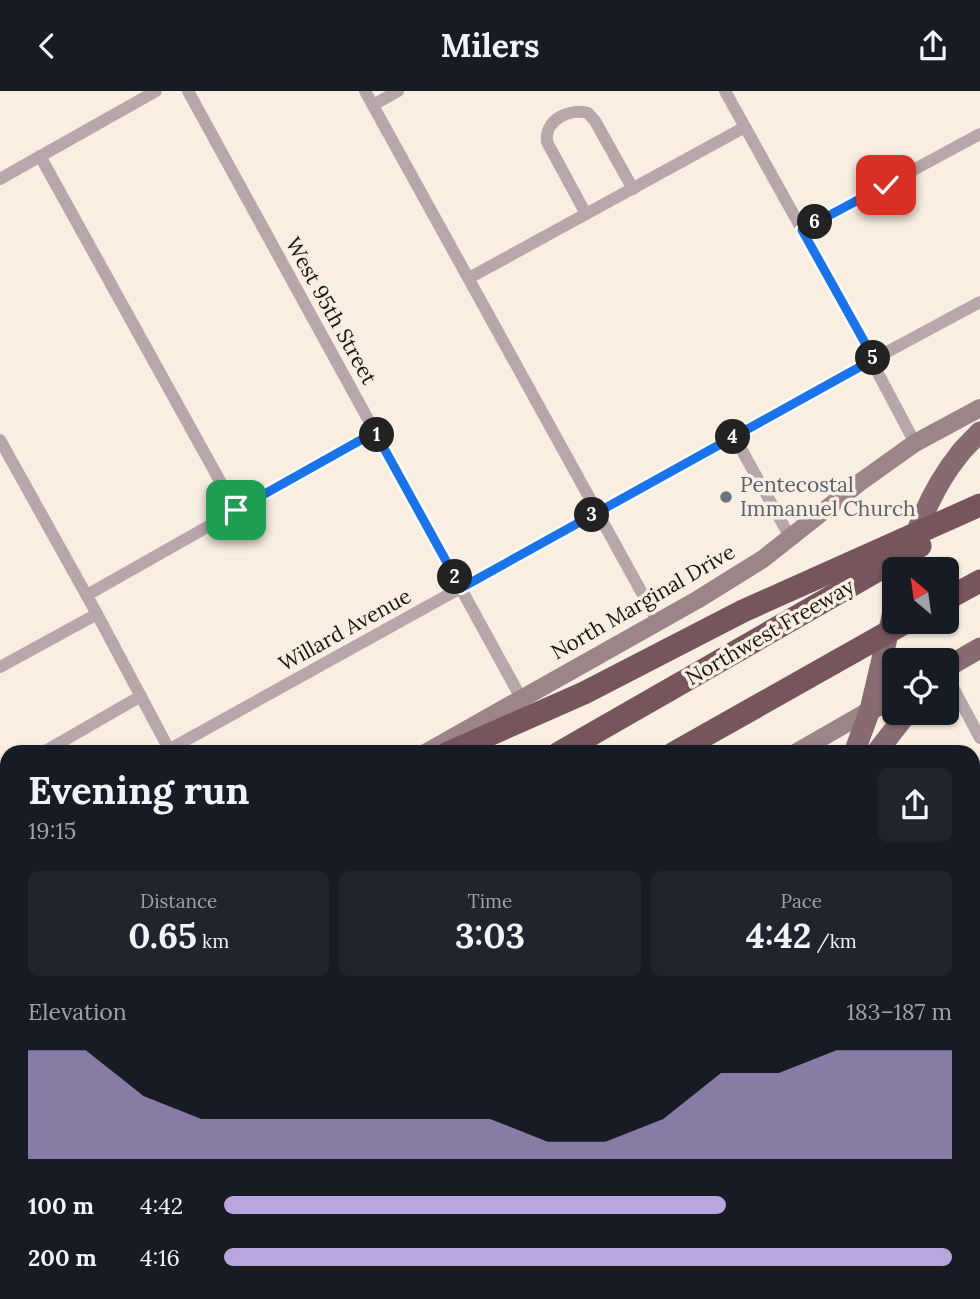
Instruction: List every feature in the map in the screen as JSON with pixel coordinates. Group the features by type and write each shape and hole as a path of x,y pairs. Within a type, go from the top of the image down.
{"highway":[{"path":"465,745 584,692 743,611 980,505"},
{"name":"Northwest Freeway","path":"573,745 980,512"},
{"path":"959,592 980,581"},
{"path":"688,745 885,634"},
{"path":"712,745 810,676"}],"main road":[{"path":"907,557 931,498 957,456 980,432"},
{"path":"858,745 880,700 890,634"},
{"path":"959,660 980,648"},
{"path":"882,745 898,725"}],"street":[{"path":"0,179 156,91"},
{"name":"West 95th Street","path":"188,91 521,698"},
{"path":"365,91 658,622"},
{"path":"373,105 398,91"},
{"path":"725,91 873,360 915,443"},
{"path":"586,214 547,142 546,136 551,124 562,116 572,111 588,113 633,189"},
{"path":"469,278 746,127"},
{"path":"802,230 980,134"},
{"path":"40,156 236,510"},
{"name":"Willard Avenue","path":"181,745 980,302"},
{"name":"North Marginal Drive","path":"439,745 697,600 763,559 859,483 915,443 980,408"},
{"path":"87,596 375,432"},
{"path":"734,436 790,537"},
{"path":"0,440 167,745"},
{"path":"0,667 97,614"},
{"path":"56,745 141,697"},
{"path":"959,699 980,738"},
{"path":"807,745 880,700"}],"place":[{"name":"Pentecostal Immanuel Church","path":"726,497"}],"route":[{"path":"236,510 375,432 461,588 874,359 802,230 886,185"}]}
